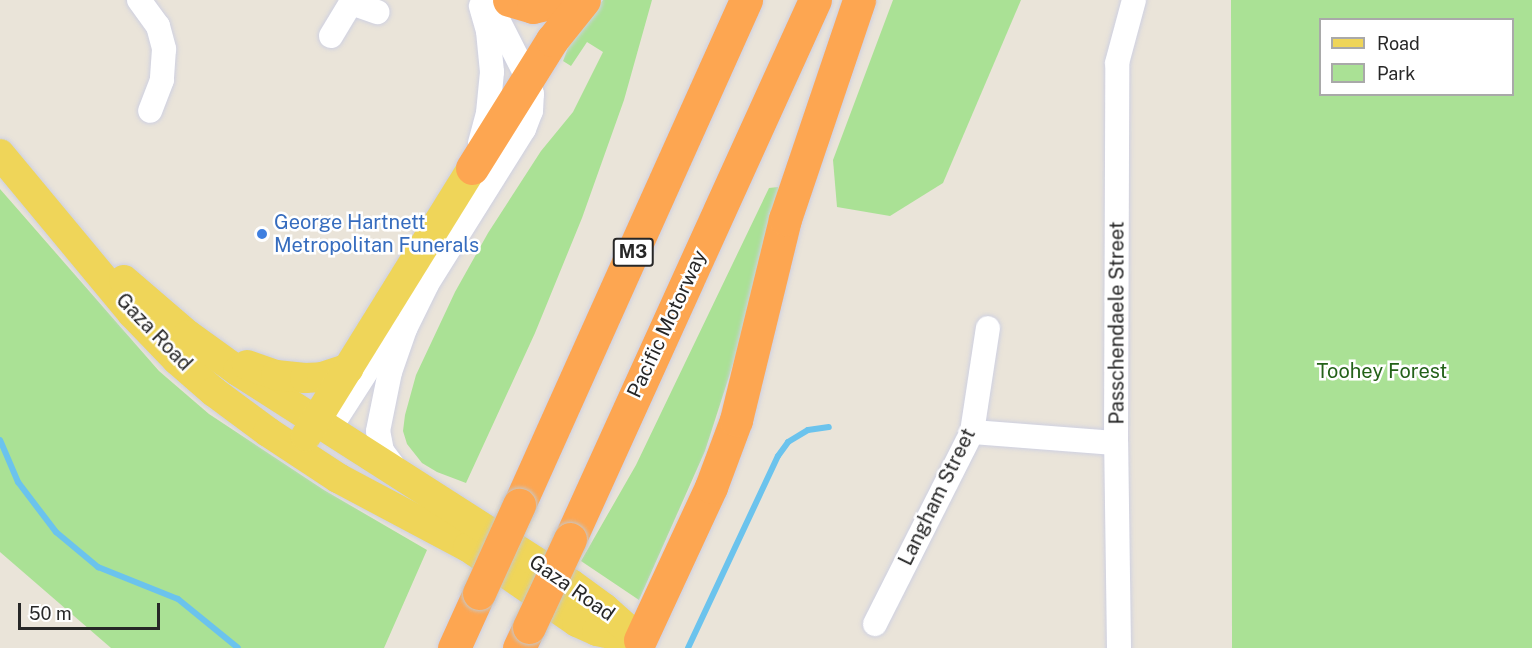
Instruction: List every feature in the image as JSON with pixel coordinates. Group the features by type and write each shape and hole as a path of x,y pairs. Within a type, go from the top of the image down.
{"highway":[{"path":"509,0 533,7 563,0"},
{"path":"472,168 527,77 552,40 584,0"},
{"name":"M3","path":"454,648 746,0"},
{"name":"Pacific Motorway","path":"524,638 815,0"},
{"path":"638,644 711,488 736,420 785,219 859,0"}],"main road":[{"name":"Gaza Road","path":"0,153 132,313 177,360 214,392 301,454 358,489 468,547 577,622 638,644"},
{"path":"301,454 322,424 349,368 472,168"},
{"name":"Gaza Road","path":"47,208 174,323 212,353 571,584 604,608 638,644"},
{"path":"212,353 276,375 291,377 322,377 349,368"},
{"path":"577,622 594,648"}],"street":[{"path":"139,0 158,26 164,49 162,80 150,111"},
{"path":"472,168 484,127 492,84 489,39 479,0"},
{"path":"322,424 427,284 527,124 532,100 527,77 488,0"},
{"name":"Passchendaele Street","path":"1119,648 1116,443 1117,63 1134,0"},
{"path":"331,36 350,2 378,12"},
{"path":"402,476 390,465 382,451 378,426 400,342 427,284"},
{"name":"Langham Street","path":"875,624 972,432 988,328"},
{"path":"972,432 1116,443"}],"green space":[{"path":"603,0 652,0 624,100 582,218 535,333 466,483 437,472 422,463 407,444 403,431 405,415 416,375 455,292 488,233 541,151 573,112 603,52 587,42 571,66 563,61 571,40"},
{"path":"893,0 1021,0 943,183 890,216 837,207 833,160"},
{"name":"Toohey Forest","path":"1231,0 1532,0 1532,648 1232,648"},
{"path":"778,187 778,197 735,358 705,451 639,600 581,561 636,465 769,188"},
{"path":"0,189 159,371 209,414 324,490 427,550 384,648 111,648 0,552"}],"waterway":[{"path":"688,648 778,456 788,442 808,430 829,427"},
{"path":"0,440 18,482 56,532 98,567 178,599 238,648"}],"place":[{"name":"George Hartnett Metropolitan Funerals","path":"262,234"}]}
